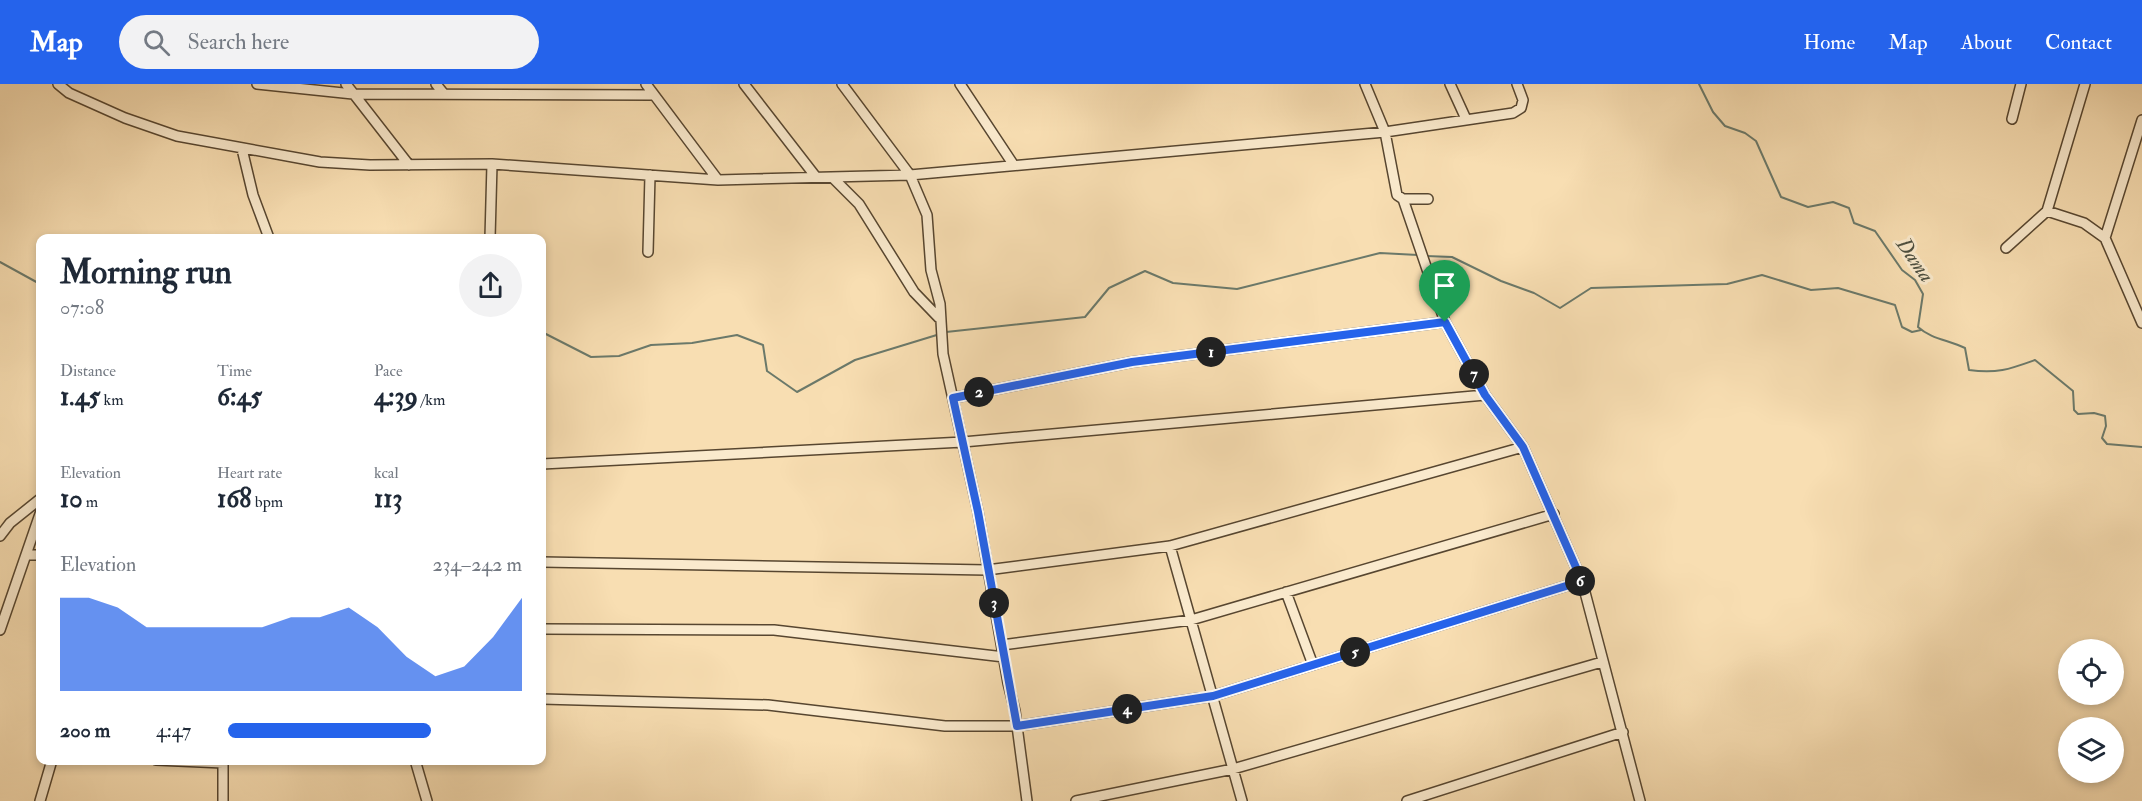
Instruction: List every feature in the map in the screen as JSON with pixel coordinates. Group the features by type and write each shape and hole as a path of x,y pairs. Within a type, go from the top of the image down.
{"street":[{"path":"58,84 69,93 125,118 177,136 320,162 410,165 492,164 718,180 910,175 1385,132 1513,113 1521,108 1523,100 1517,84"},
{"path":"257,84 353,94 653,95"},
{"path":"346,84 410,165"},
{"path":"436,84 444,94"},
{"path":"533,84 541,94"},
{"path":"646,84 718,180"},
{"path":"744,84 816,177"},
{"path":"842,84 910,175 927,215 931,270 940,304 939,318 943,354 963,442 1002,645 1017,726 1027,801"},
{"path":"960,84 1013,164"},
{"path":"1365,84 1385,132 1397,195 1403,199 1428,199"},
{"path":"1450,84 1466,119"},
{"path":"2012,119 2021,84"},
{"path":"2006,248 2047,211 2085,84"},
{"path":"2105,238 2142,120"},
{"path":"242,149 253,195 268,234"},
{"path":"490,234 492,164"},
{"path":"648,252 650,175"},
{"path":"832,177 859,204 914,292 939,318"},
{"path":"1403,199 1445,322 1485,395 1523,447 1582,581 1640,801"},
{"path":"2047,211 2084,223 2105,238 2142,322"},
{"path":"953,398 1132,362 1445,322"},
{"path":"546,464 963,442 1485,395"},
{"path":"546,562 987,570 1170,546 1523,447"},
{"path":"0,536 10,523 36,502"},
{"path":"1002,645 1191,620 1554,514"},
{"path":"0,630 36,526"},
{"path":"1170,546 1242,801"},
{"path":"26,555 36,555"},
{"path":"546,699 768,705 945,726 1017,726 1213,696 1582,581"},
{"path":"1286,592 1313,665"},
{"path":"546,629 774,630 1004,657"},
{"path":"1076,801 1233,769 1602,662"},
{"path":"1407,801 1623,732"},
{"path":"40,801 51,765"},
{"path":"223,765 223,801"},
{"path":"416,765 427,801"}],"waterway":[{"name":"Dama","path":"1699,84 1713,112 1725,126 1745,133 1756,141 1781,197 1808,207 1833,202 1849,208 1854,223 1875,231 1902,270 1915,280 1923,294 1918,327 1934,337 1965,348 1969,370 2003,370 2035,360 2073,391 2074,410 2078,414 2094,413 2105,416 2106,426 2102,438 2107,444 2142,447"},
{"path":"946,332 1085,317 1109,288 1145,271 1173,283 1237,289 1380,253 1418,255"},
{"path":"1426,256 1452,257 1501,281 1534,293 1560,308 1591,288 1727,284 1762,275 1811,290 1838,288 1895,305 1902,327 1912,332 1921,330"},
{"path":"0,262 36,282"},
{"path":"546,334 591,357 619,356 651,345 692,343 737,335 763,345 767,371 797,392 855,360 940,334"}],"route":[{"path":"1445,322 1485,395 1523,447 1582,581 1213,696 1017,726 978,512 953,398 1132,362 1445,322"}]}
